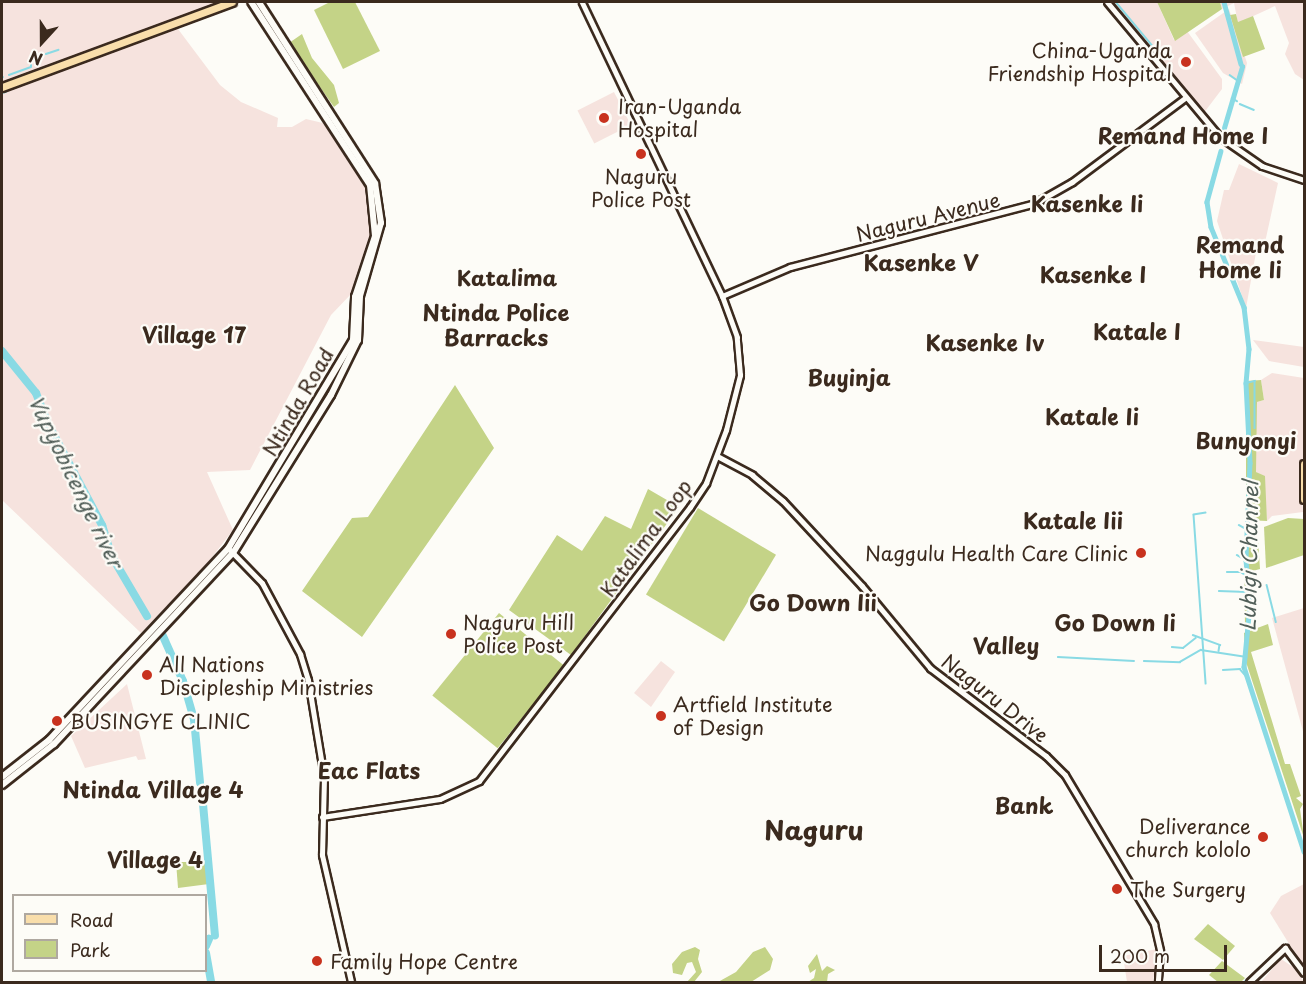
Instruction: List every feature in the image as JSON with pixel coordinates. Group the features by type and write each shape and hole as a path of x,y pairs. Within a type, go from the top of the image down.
{"main road":[{"path":"2,87 232,2"},
{"name":"Ntinda Road","path":"2,777 23,763 231,551 353,340 355,297 376,225 374,198 367,177 251,2"},
{"name":"Ntinda Road","path":"2,785 54,744 231,551 347,366 358,340 360,296 381,223 378,197 370,174 259,2"},
{"path":"1305,464 1305,499"}],"street":[{"name":"Katalima Loop","path":"322,817 440,799 479,781 690,507 717,456 740,375 737,337 722,296 582,2"},
{"path":"1107,2 1186,97 1236,150 1273,171 1305,180"},
{"name":"Naguru Avenue","path":"722,296 798,264 1035,203 1082,175 1186,97"},
{"name":"Naguru Drive","path":"717,456 752,475 783,501 862,586 930,668 1046,756 1065,775 1154,924 1160,951 1158,982"},
{"path":"231,551 257,575 300,654 320,738 322,855 351,982"},
{"path":"1248,982 1285,948 1305,972"}],"shaded area":[{"path":"2,2 220,2 2,83"},
{"name":"China-Uganda Friendship Hospital","path":"1112,2 1157,2 1174,40 1187,31 1222,79 1222,89 1203,114"},
{"path":"1220,2 1304,2 1304,80 1295,74 1285,54 1289,43 1275,6 1238,23 1234,3 1222,9"},
{"path":"1229,9 1247,63 1242,84 1223,73 1195,33"},
{"path":"175,25 220,85 241,102 278,118 277,127 292,127 306,119 327,124 368,191 374,233 353,292 331,315 250,470 207,472 233,530 206,565 141,633 2,500 2,90"},
{"name":"Iran-Uganda Hospital","path":"614,92 631,125 594,144 577,111"},
{"path":"1239,164 1278,183 1264,247 1257,247 1246,308 1217,221 1224,190 1229,190"},
{"path":"1253,340 1304,347 1304,367 1269,361"},
{"path":"1272,373 1304,378 1304,470 1300,478 1303,512 1272,516 1267,521 1263,476 1256,472 1255,428 1257,402 1264,400 1261,380"},
{"path":"1304,608 1304,735 1272,618"},
{"path":"661,661 675,672 651,707 634,693"},
{"path":"127,684 146,759 138,760 136,756 85,768 71,736"},
{"path":"1304,884 1304,968 1270,913 1281,896"},
{"path":"1157,949 1153,982 1127,982 1123,956"},
{"path":"1281,959 1296,969 1304,982 1261,982"}],"green space":[{"path":"330,2 355,2 380,51 343,69 314,10"},
{"path":"1157,2 1220,2 1222,9 1175,41"},
{"path":"1236,14 1238,22 1253,16 1265,49 1243,57 1230,15"},
{"path":"302,34 312,58 334,85 339,103 334,107 289,43"},
{"path":"1261,380 1264,400 1257,402 1256,472 1265,476 1267,521 1246,520 1246,381"},
{"path":"455,385 494,448 362,637 302,591 352,518 368,517"},
{"path":"648,489 679,507 571,655 509,610 557,535 582,551 605,516 631,529"},
{"path":"698,508 776,555 724,641 646,595"},
{"path":"1288,518 1304,519 1304,555 1266,568 1264,527"},
{"path":"1244,539 1258,540 1260,569 1249,572 1250,617 1245,629"},
{"path":"499,613 564,666 498,748 432,695"},
{"path":"1268,624 1273,645 1251,652 1285,764 1290,764 1301,796 1296,798 1303,804 1300,809 1304,838 1245,659 1244,633"},
{"path":"176,862 206,862 209,884 178,888"},
{"path":"1208,924 1235,946 1223,960 1194,939"},
{"path":"695,947 700,950 698,959 702,972 694,982 687,982 696,972 692,962 687,963 682,975 673,973 672,964 682,952"},
{"path":"765,947 773,959 770,970 751,982 718,982 736,972 753,952"},
{"path":"817,954 822,971 827,966 835,970 828,974 827,982 808,982 814,978 816,969 810,973 808,966"},
{"path":"1222,961 1245,978 1241,982 1218,982 1209,975"}],"waterway":[{"path":"1116,2 1157,51"},
{"name":"Lubigi Channel","path":"1224,2 1241,64"},
{"path":"46,54 58,50"},
{"path":"9,75 31,67 31,57 44,55"},
{"name":"Lubigi Channel","path":"1224,128 1242,67"},
{"path":"1230,75 1237,80"},
{"path":"2,93 6,92"},
{"name":"Lubigi Channel","path":"1232,98 1237,101"},
{"path":"1240,104 1254,110"},
{"name":"Lubigi Channel","path":"1221,151 1207,202 1211,227 1244,307 1249,349 1246,383 1250,463 1246,560 1250,605 1244,667 1304,852"},
{"name":"Vupyobicenge river","path":"2,351 36,393 48,424 102,525 111,555 147,616"},
{"path":"1246,383 1255,381 1255,428"},
{"path":"1206,513 1194,515 1206,684"},
{"name":"Lubigi Channel","path":"1239,525 1248,530"},
{"path":"1237,555 1246,560"},
{"path":"1227,572 1241,572 1247,576"},
{"path":"1267,585 1276,622"},
{"path":"1219,591 1247,592"},
{"name":"Vupyobicenge river","path":"162,634 183,681 194,719 200,783"},
{"path":"1193,635 1220,645 1219,651"},
{"path":"1172,647 1183,648 1196,638"},
{"path":"1144,661 1180,662 1201,650 1246,657"},
{"path":"1058,657 1134,661"},
{"path":"1223,670 1240,669 1247,677"},
{"name":"Vupyobicenge river","path":"202,793 215,935"},
{"name":"Vupyobicenge river","path":"207,944 209,939"},
{"path":"1251,976 1275,954"},
{"name":"Vupyobicenge river","path":"207,959 211,982"}],"place":[{"name":"China-Uganda Friendship Hospital","path":"1186,62"},
{"name":"Iran-Uganda Hospital","path":"604,118"},
{"name":"Naguru Police Post","path":"641,154"},
{"name":"Naggulu Health Care Clinic","path":"1141,553"},
{"name":"Naguru Hill Police Post","path":"451,634"},
{"name":"All Nations Discipleship Ministries","path":"147,675"},
{"name":"Artfield Institute of Design","path":"661,716"},
{"name":"BUSINGYE CLINIC","path":"57,721"},
{"name":"Deliverance church kololo","path":"1263,837"},
{"name":"The Surgery","path":"1117,889"},
{"name":"Family Hope Centre","path":"317,961"}],"district":[{"name":"Remand Home I","path":"1183,135"},
{"name":"Kasenke Ii","path":"1087,203"},
{"name":"Remand Home Ii","path":"1240,256"},
{"name":"Kasenke V","path":"921,262"},
{"name":"Kasenke I","path":"1093,274"},
{"name":"Katalima","path":"507,277"},
{"name":"Ntinda Police Barracks","path":"496,324"},
{"name":"Katale I","path":"1137,331"},
{"name":"Village 17","path":"194,334"},
{"name":"Kasenke Iv","path":"985,342"},
{"name":"Buyinja","path":"849,377"},
{"name":"Katale Ii","path":"1092,416"},
{"name":"Bunyonyi","path":"1246,440"},
{"name":"Katale Iii","path":"1073,520"},
{"name":"Go Down Iii","path":"813,602"},
{"name":"Go Down Ii","path":"1115,622"},
{"name":"Valley","path":"1006,645"},
{"name":"Eac Flats","path":"369,770"},
{"name":"Ntinda Village 4","path":"153,789"},
{"name":"Bank","path":"1024,805"},
{"name":"Naguru","path":"814,830"},
{"name":"Village 4","path":"155,859"}]}
